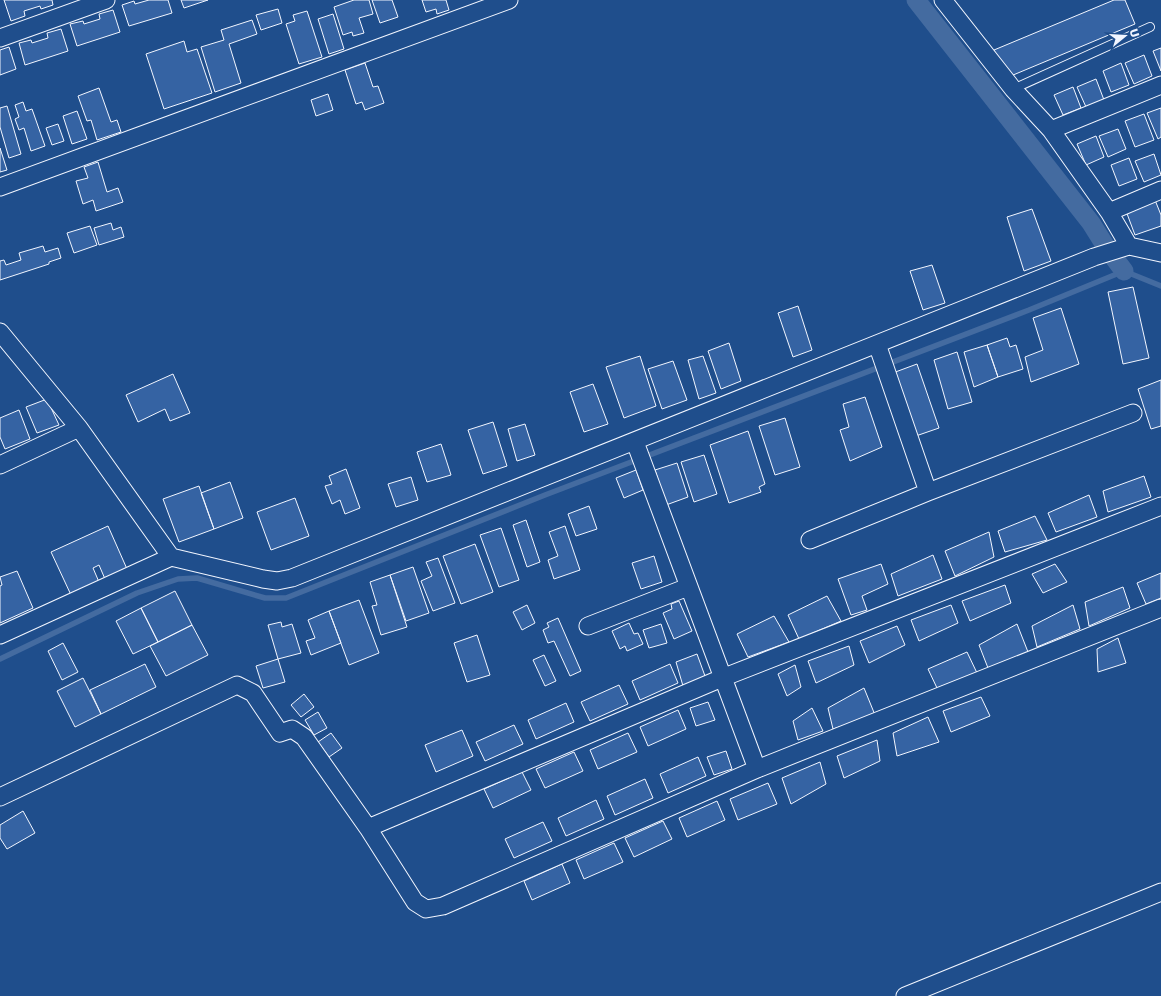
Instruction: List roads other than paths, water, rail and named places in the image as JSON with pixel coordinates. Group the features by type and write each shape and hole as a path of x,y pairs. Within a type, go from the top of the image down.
{"street":[{"path":"0,38 106,0"},
{"path":"0,187 509,0"},
{"path":"943,0 1014,89 1051,130 1109,212 1123,248"},
{"path":"1051,130 1161,85"},
{"path":"1109,212 1161,190"},
{"path":"0,635 171,557 263,579 277,581 292,578 639,453 880,354 1094,257 1123,248 1161,253"},
{"path":"0,332 79,428 171,557"},
{"path":"880,354 928,492"},
{"path":"810,540 1133,412"},
{"path":"0,465 79,428"},
{"path":"639,453 757,769"},
{"path":"368,828 722,678 1161,506"},
{"path":"588,626 688,587"},
{"path":"0,797 237,685 252,693 280,733 292,729 304,737 368,828 414,902 426,909 443,906 757,769 1161,608"},
{"path":"904,996 1161,892"}],"lane":[{"path":"1014,89 1150,27"}],"waterway":[{"path":"916,0 1091,223 1106,247 1124,271"},
{"path":"0,659 137,593 178,579 197,578 265,598 286,598 545,495 1029,310 1124,271 1161,286"}]}
